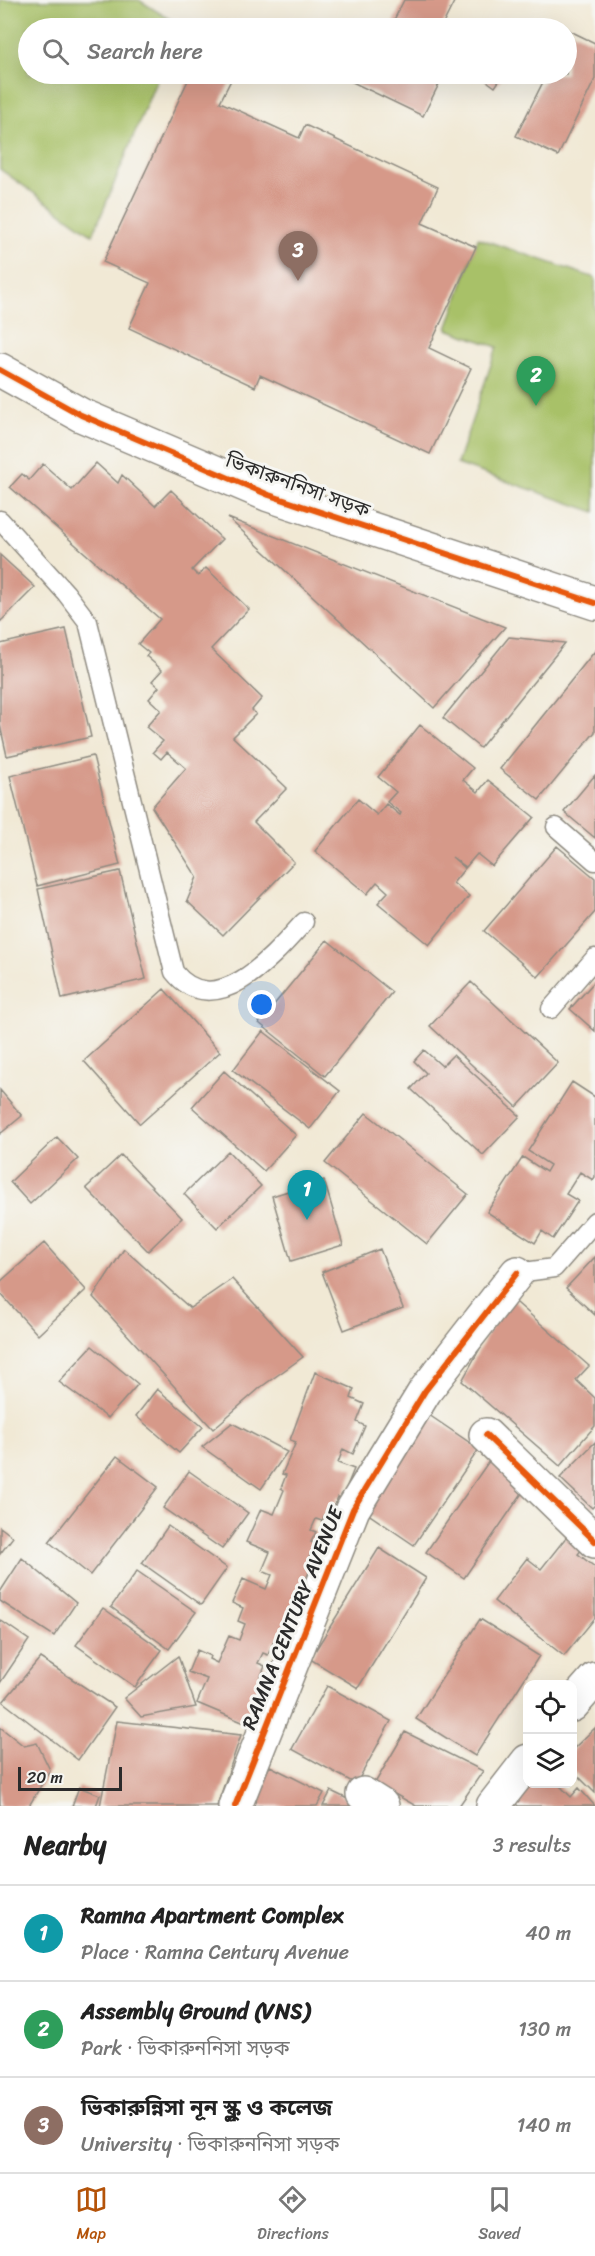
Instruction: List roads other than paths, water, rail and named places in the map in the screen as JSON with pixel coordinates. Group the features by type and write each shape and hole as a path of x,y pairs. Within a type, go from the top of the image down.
{"street":[{"name":"ভিকারুননিসা সড়ক","path":"0,370 81,415 269,495 595,603"},
{"name":"RAMNA CENTURY AVENUE","path":"235,1806 353,1509 425,1391 517,1273"},
{"path":"486,1435 595,1541"},
{"path":"577,1700 595,1679"},
{"path":"493,1806 523,1767"}],"lane":[{"path":"0,520 66,593 88,622 174,972 184,985 195,989 213,990 231,985 264,966 304,922"},
{"path":"556,827 595,861"},
{"path":"551,1009 595,958"},
{"path":"517,1273 554,1268 595,1221"}],"place":[{"name":"ভিকারুন্নিসা নূন স্কুল ও কলেজ","path":"298,281"},
{"name":"Assembly Ground (VNS)","path":"536,406"},
{"name":"Ramna Apartment Complex","path":"307,1220"}]}
